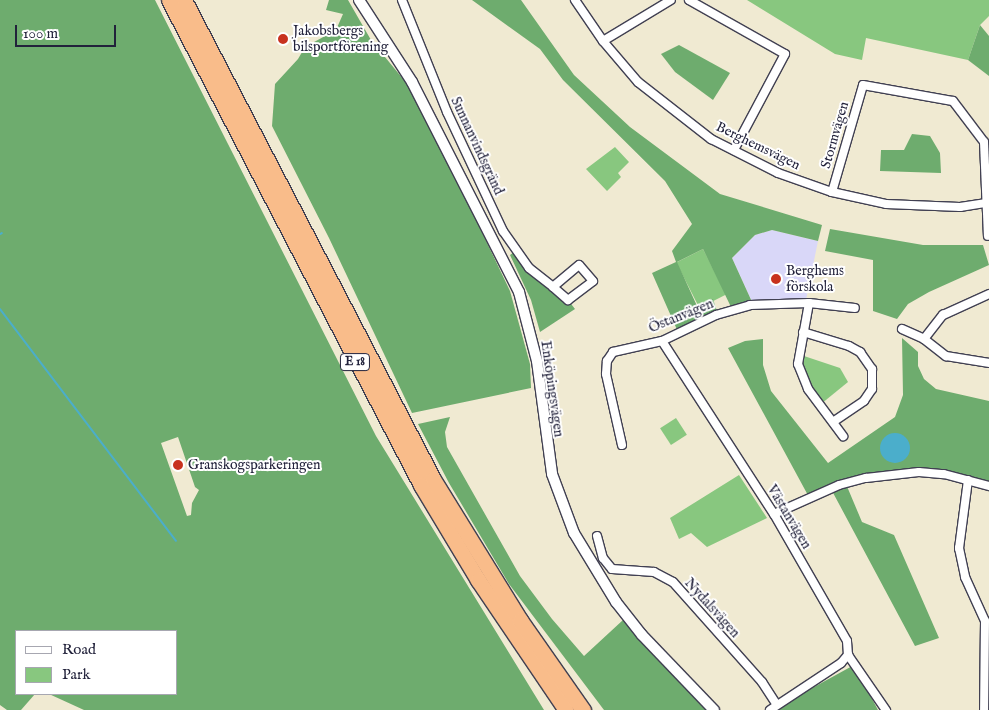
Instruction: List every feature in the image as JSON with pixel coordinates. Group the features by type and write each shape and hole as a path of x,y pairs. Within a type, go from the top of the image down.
{"highway":[{"name":"E 18","path":"169,0 421,485 493,604 566,710"},
{"name":"E 18","path":"184,0 433,479 520,620 583,710"}],"street":[{"name":"Enköpingsvägen","path":"359,0 412,82 519,292 537,360 552,474 574,533 631,622 714,710"},
{"name":"Sunnanvindsgränd","path":"402,0 447,112 503,231 528,268 568,300 593,281 579,265 553,287"},
{"name":"Berghemsvägen","path":"575,0 603,41 638,82 677,115 734,150 778,173 832,192 913,206 960,206 985,203"},
{"path":"603,41 671,0"},
{"path":"689,0 785,54 734,150"},
{"name":"Stormvägen","path":"832,192 863,86 953,101 986,140"},
{"path":"986,140 985,203 988,236"},
{"path":"924,339 944,315 989,294"},
{"path":"809,303 798,364 802,379 843,436"},
{"name":"Östanvägen","path":"622,445 610,398 606,361 613,352 662,340 732,310 750,305 809,303 855,308"},
{"path":"902,329 924,339 946,356 989,363"},
{"path":"803,332 849,346 860,352 872,369 872,389 864,400 834,422"},
{"name":"Västanvägen","path":"662,340 774,514 847,641 848,655 886,710"},
{"path":"774,514 839,485 866,478 920,472 944,474 989,486"},
{"path":"968,480 959,548 965,577 987,622 984,710"},
{"name":"Nydalsvägen","path":"598,536 603,558 612,569 654,572 673,582 762,682 773,707"},
{"path":"773,707 841,663 848,655"}],"shaded area":[{"name":"Berghems förskola","path":"772,230 818,241 806,300 752,302 732,258 755,235"}],"green space":[{"path":"0,0 155,0 376,436 544,710 84,710 51,695 178,695 178,630 15,630 15,695 34,695 21,710 7,710 0,705","holes":["178,437 195,487 199,490 192,503 191,515 187,516 161,443"]},
{"path":"329,0 348,0 371,40 408,85 442,148 510,291 530,364 531,388 412,413 329,238 272,126 275,84 298,59 305,47 336,30 343,14 326,10"},
{"path":"472,0 521,0 574,75 630,127 720,194 822,225 818,241 772,230 755,235 732,258 752,302 731,307 703,249 677,262 697,306 713,299 718,314 678,332 652,273 676,262 672,251 692,224 665,181 563,80 540,49"},
{"path":"747,0 989,0 989,16 980,25 968,60 866,38 862,60 835,54"},
{"path":"980,25 989,36 989,76 968,60"},
{"path":"679,45 730,73 713,100 675,72 661,54"},
{"path":"912,134 930,136 940,153 941,173 880,171 881,150 904,150"},
{"path":"615,147 629,162 618,173 621,177 607,191 586,169"},
{"path":"830,229 923,245 983,245 989,265 929,292 908,304 897,319 873,311 873,260 825,251"},
{"path":"703,249 726,294 699,308 676,263"},
{"path":"517,250 529,268 568,300 575,309 540,332 531,300 510,255"},
{"path":"902,338 918,352 918,366 924,379 936,389 989,401 989,486 919,472 846,484 862,522 894,535 939,638 915,646 831,489 810,499 728,348 745,341 763,339 763,365 771,391 828,463 895,417 903,395"},
{"path":"798,354 840,368 848,382 821,404 808,389"},
{"path":"450,417 445,432 447,447 520,576 552,619 584,656 623,620 707,710 604,710 509,584 449,483 418,424"},
{"path":"676,418 687,435 671,445 660,428"},
{"path":"739,475 767,518 707,547 691,533 679,539 670,518"},
{"path":"854,665 878,710 779,710 805,692"}],"water":[{"path":"895,433 901,434 909,442 909,454 901,462 895,463 889,462 881,454 880,448 881,442 889,434"}],"waterway":[{"path":"0,309 176,541"}],"place":[{"name":"Jakobsbergs bilsportförening","path":"283,39"},
{"name":"Berghems förskola","path":"776,279"},
{"name":"Granskogsparkeringen","path":"178,465"}]}
